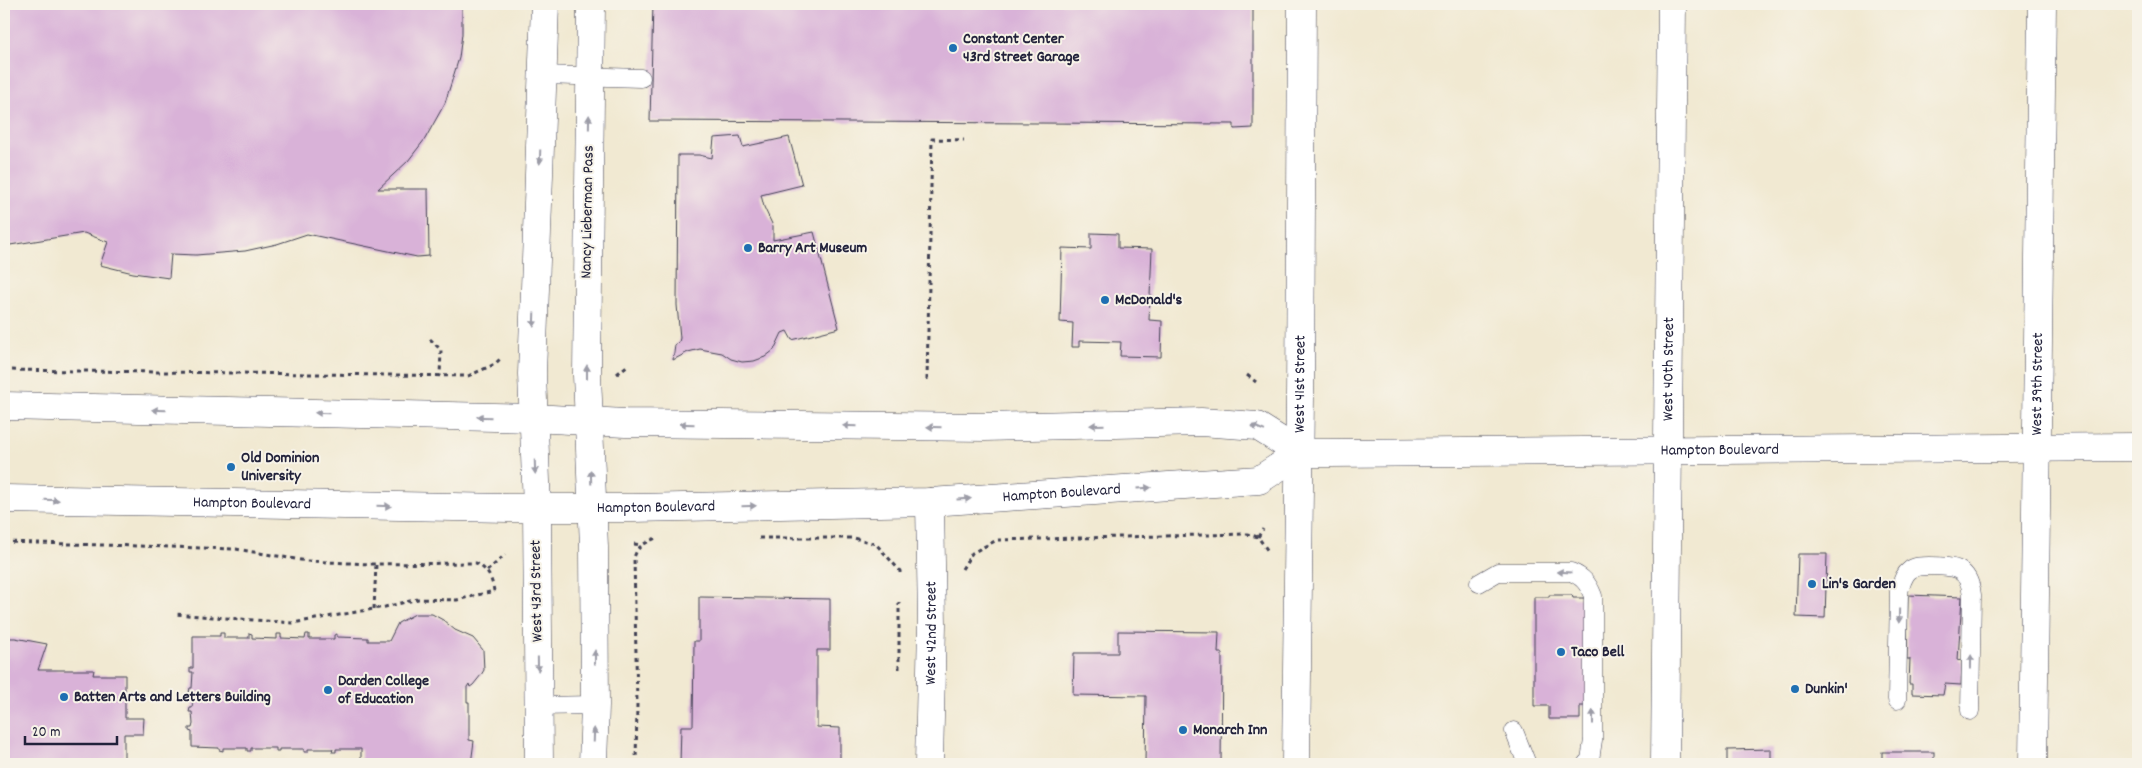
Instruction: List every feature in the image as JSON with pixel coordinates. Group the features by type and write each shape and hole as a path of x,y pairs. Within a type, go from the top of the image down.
{"street":[{"path":"533,418 532,374 544,4"},
{"name":"Nancy Lieberman Pass","path":"589,421 587,375 591,4"},
{"name":"West 41st Street","path":"1296,764 1300,453 1302,4"},
{"name":"West 40th Street","path":"1664,764 1669,449 1672,4"},
{"name":"West 39th Street","path":"2033,764 2042,4"},
{"path":"4,406 533,418 625,423 985,428 1201,422 1257,426 1300,453"},
{"name":"West 43rd Street","path":"533,418 537,508 539,764"},
{"path":"589,421 594,547 595,706 593,764"},
{"name":"Hampton Boulevard","path":"4,500 537,508 930,502 1259,480 1300,453 2038,446 2138,447"},
{"name":"West 42nd Street","path":"930,502 932,624 930,764"}],"lane":[{"path":"543,75 641,78"},
{"path":"1897,700 1899,591 1904,577 1911,569 1921,566 1946,566 1956,568 1965,574 1971,583 1970,711"},
{"path":"1479,583 1498,572 1570,572 1581,576 1589,585 1593,596 1593,740 1590,760 1586,764"},
{"path":"539,706 595,706"},
{"path":"1514,731 1527,764"}],"path":[{"path":"927,380 932,139 964,140"},
{"path":"430,340 441,350 440,376"},
{"path":"4,370 468,376 495,364"},
{"path":"616,375 628,365"},
{"path":"1247,375 1256,382"},
{"path":"1258,537 1263,530"},
{"path":"960,573 972,553 997,540 1247,534 1258,537 1270,555"},
{"path":"636,764 637,684 634,567 636,550 657,538"},
{"path":"756,538 854,538 876,544 900,571 900,581"},
{"path":"4,542 236,549 307,562 376,564 476,563 487,571 492,580 494,591 457,600 418,599 374,609 293,623 174,614"},
{"path":"634,544 642,545"},
{"path":"487,571 505,555"},
{"path":"374,609 376,564"},
{"path":"899,600 899,677"},
{"path":"6,622 6,633"},
{"path":"171,764 187,764"}],"building":[{"path":"4,4 462,4 462,34 459,58 445,103 425,139 408,161 378,189 428,189 429,256 417,257 307,234 277,244 245,251 196,255 171,254 169,278 133,273 100,265 108,242 84,233 4,246"},
{"name":"Constant Center 43rd Street Garage","path":"653,4 1253,4 1253,128 1234,129 1234,124 650,121"},
{"name":"Barry Art Museum","path":"740,136 743,147 789,137 802,185 761,195 764,207 773,226 773,240 814,232 839,328 792,340 787,331 782,333 774,350 765,357 754,361 742,362 731,359 722,353 700,349 688,352 673,360 675,345 679,342 680,338 677,305 678,155 699,155 712,158 714,138"},
{"name":"McDonald's","path":"1091,233 1118,234 1118,248 1152,249 1149,320 1162,321 1161,357 1120,356 1121,342 1079,341 1079,347 1072,347 1073,323 1060,322 1062,248 1091,249"},
{"path":"1798,554 1827,554 1825,618 1796,617"},
{"name":"Taco Bell","path":"1549,595 1572,595 1573,598 1588,598 1588,706 1580,706 1580,719 1549,719 1549,706 1534,706 1534,597 1549,597"},
{"path":"1908,595 1962,597 1958,660 1962,661 1961,685 1945,684 1943,695 1912,694 1912,684 1909,684 1910,659 1907,659"},
{"path":"699,597 830,599 830,650 817,650 817,727 840,728 840,764 680,764 681,726 693,726 694,641 699,641"},
{"name":"Darden College of Education","path":"415,614 432,614 455,630 473,638 483,650 484,670 473,685 470,687 469,684 467,687 469,740 474,741 471,764 361,764 361,749 336,749 336,752 332,752 333,749 308,749 308,752 304,752 304,749 279,749 279,751 276,751 276,748 251,748 251,751 247,751 247,748 223,748 223,751 219,750 219,748 192,747 192,732 189,731 189,728 192,728 193,724 192,712 189,712 190,708 192,708 193,692 189,692 190,688 192,688 193,672 190,672 190,668 193,668 193,636 220,636 220,633 224,633 224,638 249,638 249,633 252,634 252,638 277,639 277,634 281,634 281,638 305,639 306,634 309,634 309,639 334,639 334,635 337,634 337,637 368,638 368,641 389,641 398,623"},
{"name":"Monarch Inn","path":"1118,631 1219,632 1218,653 1222,653 1221,764 1145,764 1146,696 1073,695 1074,653 1118,653"},
{"name":"Batten Arts and Letters Building","path":"4,638 15,638 47,644 38,670 94,670 93,675 125,675 125,718 144,718 143,734 124,734 124,762 4,764"},
{"path":"1771,749 1771,764 1727,764 1727,750"},
{"path":"1882,752 1934,752 1934,764 1882,764"}],"place":[{"name":"Constant Center 43rd Street Garage","path":"953,48"},
{"name":"Barry Art Museum","path":"748,248"},
{"name":"McDonald's","path":"1105,300"},
{"name":"Old Dominion University","path":"231,467"},
{"name":"Lin's Garden","path":"1812,584"},
{"name":"Taco Bell","path":"1561,652"},
{"name":"Dunkin'","path":"1795,689"},
{"name":"Darden College of Education","path":"328,690"},
{"name":"Batten Arts and Letters Building","path":"64,697"},
{"name":"Monarch Inn","path":"1183,730"}]}
